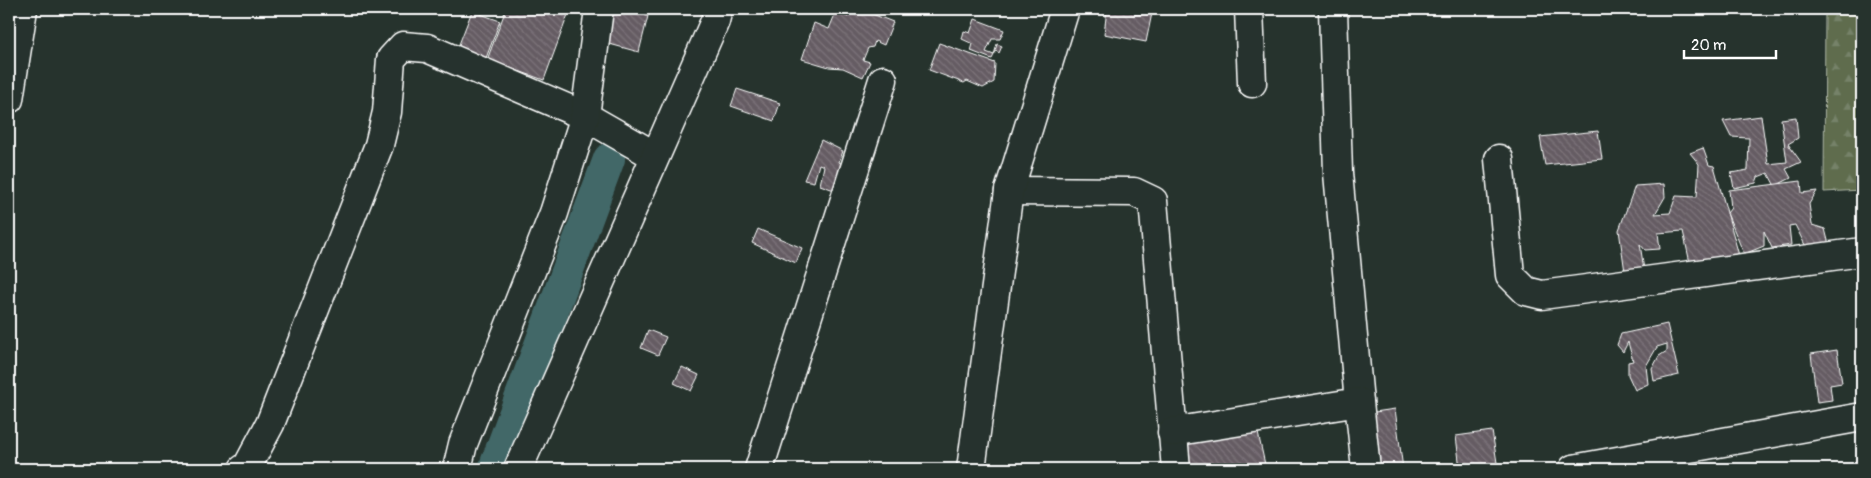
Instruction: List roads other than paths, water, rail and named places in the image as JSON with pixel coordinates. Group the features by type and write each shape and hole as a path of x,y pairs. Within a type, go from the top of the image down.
{"street":[{"path":"9,100 23,9"},
{"path":"457,469 463,444 554,214 585,116 599,9"},
{"path":"518,469 715,21 718,9"},
{"path":"971,469 1009,191 1065,9"},
{"path":"1249,9 1252,83"},
{"path":"1333,9 1338,173 1366,469"},
{"path":"243,469 246,467 270,424 379,145 387,112 391,59 403,46 427,48 585,116 655,156"},
{"path":"759,469 883,80"},
{"path":"1499,159 1510,275 1526,291 1542,295 1862,252"},
{"path":"1009,191 1134,192 1153,201 1176,469"},
{"path":"1172,432 1359,402"},
{"path":"1573,469 1862,418"}],"waterway":[{"path":"494,469 609,159"}]}
